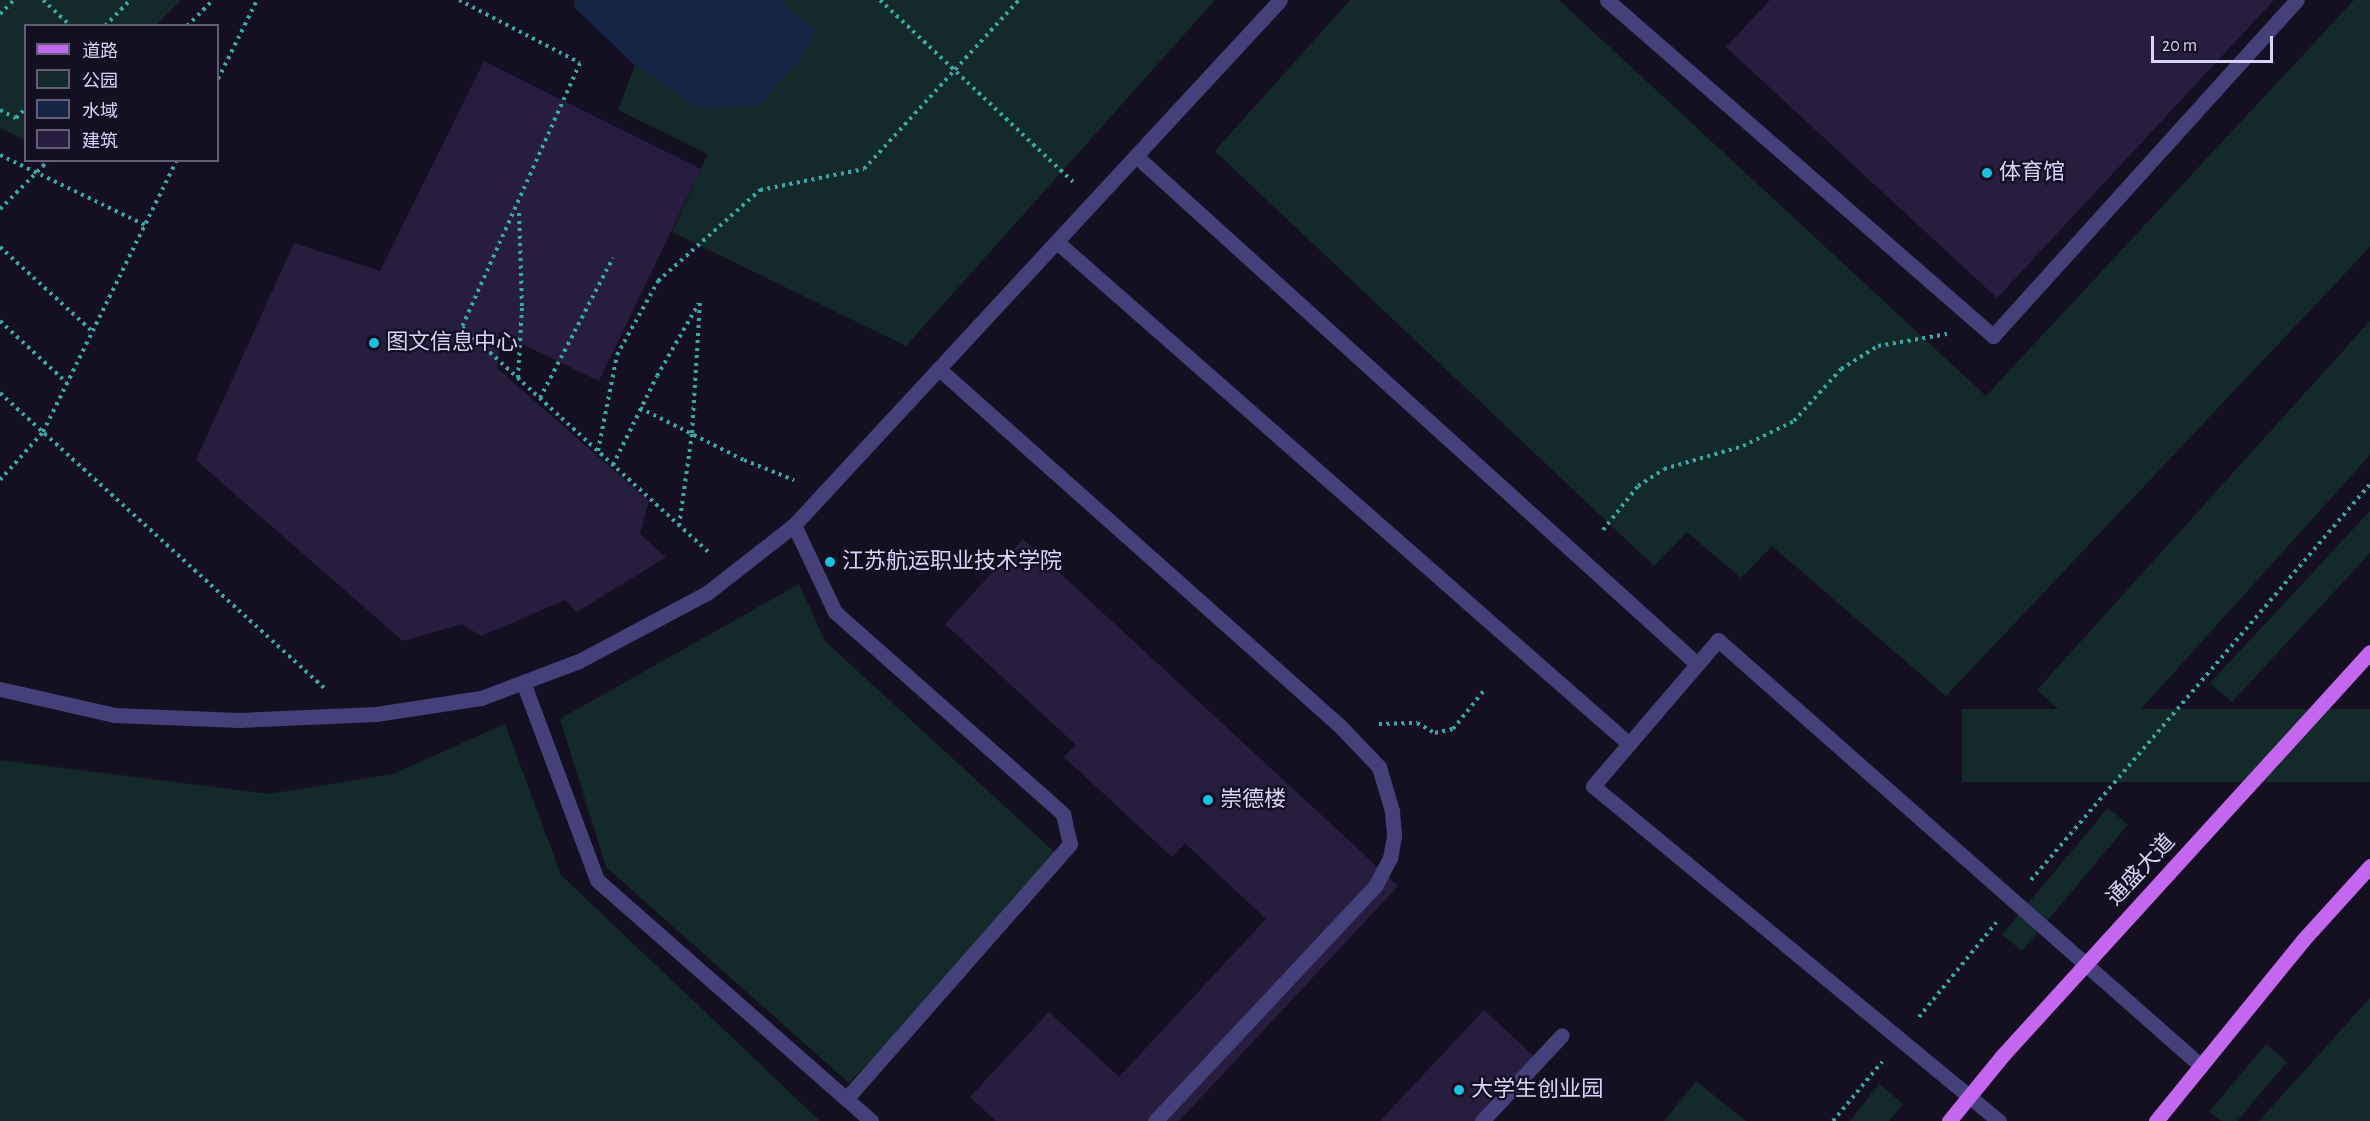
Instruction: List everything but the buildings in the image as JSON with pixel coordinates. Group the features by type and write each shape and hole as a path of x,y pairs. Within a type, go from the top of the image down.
{"main road":[{"name":"通盛大道","path":"1949,1121 2085,964 2370,652"},
{"path":"2156,1121 2303,940 2370,866"}],"street":[{"path":"0,689 114,715 239,720 353,715 481,698 579,661 707,593 794,525 1280,0"},
{"path":"1607,0 1993,336 2298,0"},
{"path":"1136,156 1697,664"},
{"path":"1057,242 1629,744"},
{"path":"939,369 1340,726 1379,766 1392,811 1394,836 1390,858 1375,886 1155,1121"},
{"path":"794,525 835,612 1063,814 1070,844 846,1099"},
{"path":"1999,1121 1593,786 1718,640 2201,1066"},
{"path":"523,682 597,880 871,1121"},
{"path":"1482,1121 1562,1035"}],"path":[{"path":"0,14 14,0"},
{"path":"43,0 69,24"},
{"path":"107,24 130,0"},
{"path":"189,24 213,0"},
{"path":"219,77 257,0"},
{"path":"459,0 580,63 519,208 462,327 708,552"},
{"path":"880,0 1073,182"},
{"path":"598,451 617,355 658,281 760,190 864,169 1019,0"},
{"path":"0,110 16,118 24,110"},
{"path":"0,155 145,225"},
{"path":"0,209 47,162"},
{"path":"0,480 43,432 176,162"},
{"path":"518,378 522,306 519,208"},
{"path":"0,247 93,332"},
{"path":"540,398 613,258"},
{"path":"613,465 640,408 700,302 692,433 679,526"},
{"path":"0,321 67,383"},
{"path":"1603,530 1638,486 1664,469 1743,446 1794,421 1841,369 1878,346 1938,334 1993,336"},
{"path":"0,393 353,715"},
{"path":"640,408 794,480"},
{"path":"1833,1121 2014,901 2370,484"},
{"path":"1340,726 1417,723 1435,733 1453,729 1485,689"}],"green space":[{"path":"0,0 181,0 157,24 24,24 24,140 0,128"},
{"path":"574,0 1215,0 906,346 672,232 708,154 618,110 635,65 575,8"},
{"path":"1350,0 1559,0 1986,396 2354,0 2370,0 2370,247 1946,696 1772,546 1741,578 1687,532 1654,566 1215,151"},
{"path":"2370,321 2370,455 2104,750 2037,690"},
{"path":"2370,511 2370,553 2232,702 2210,683"},
{"path":"799,584 825,641 1062,859 849,1083 606,867 560,719"},
{"path":"1962,709 2370,709 2370,782 1962,782"},
{"path":"505,724 561,875 820,1121 0,1121 0,760 269,794 393,774"},
{"path":"2108,808 2128,825 2022,951 2002,934"},
{"path":"2370,998 2370,1121 2259,1121"},
{"path":"2266,1044 2287,1062 2237,1121 2221,1121 2209,1112"},
{"path":"1696,1081 1746,1121 1664,1121"},
{"path":"1879,1084 1903,1104 1889,1121 1850,1121"}],"water":[{"path":"574,0 779,0 815,31 799,62 758,106 698,108 635,65 575,8"}],"place":[{"name":"体育馆","path":"1987,173"},
{"name":"图文信息中心","path":"374,343"},
{"name":"江苏航运职业技术学院","path":"830,562"},
{"name":"崇德楼","path":"1208,800"},
{"name":"大学生创业园","path":"1459,1090"}]}
